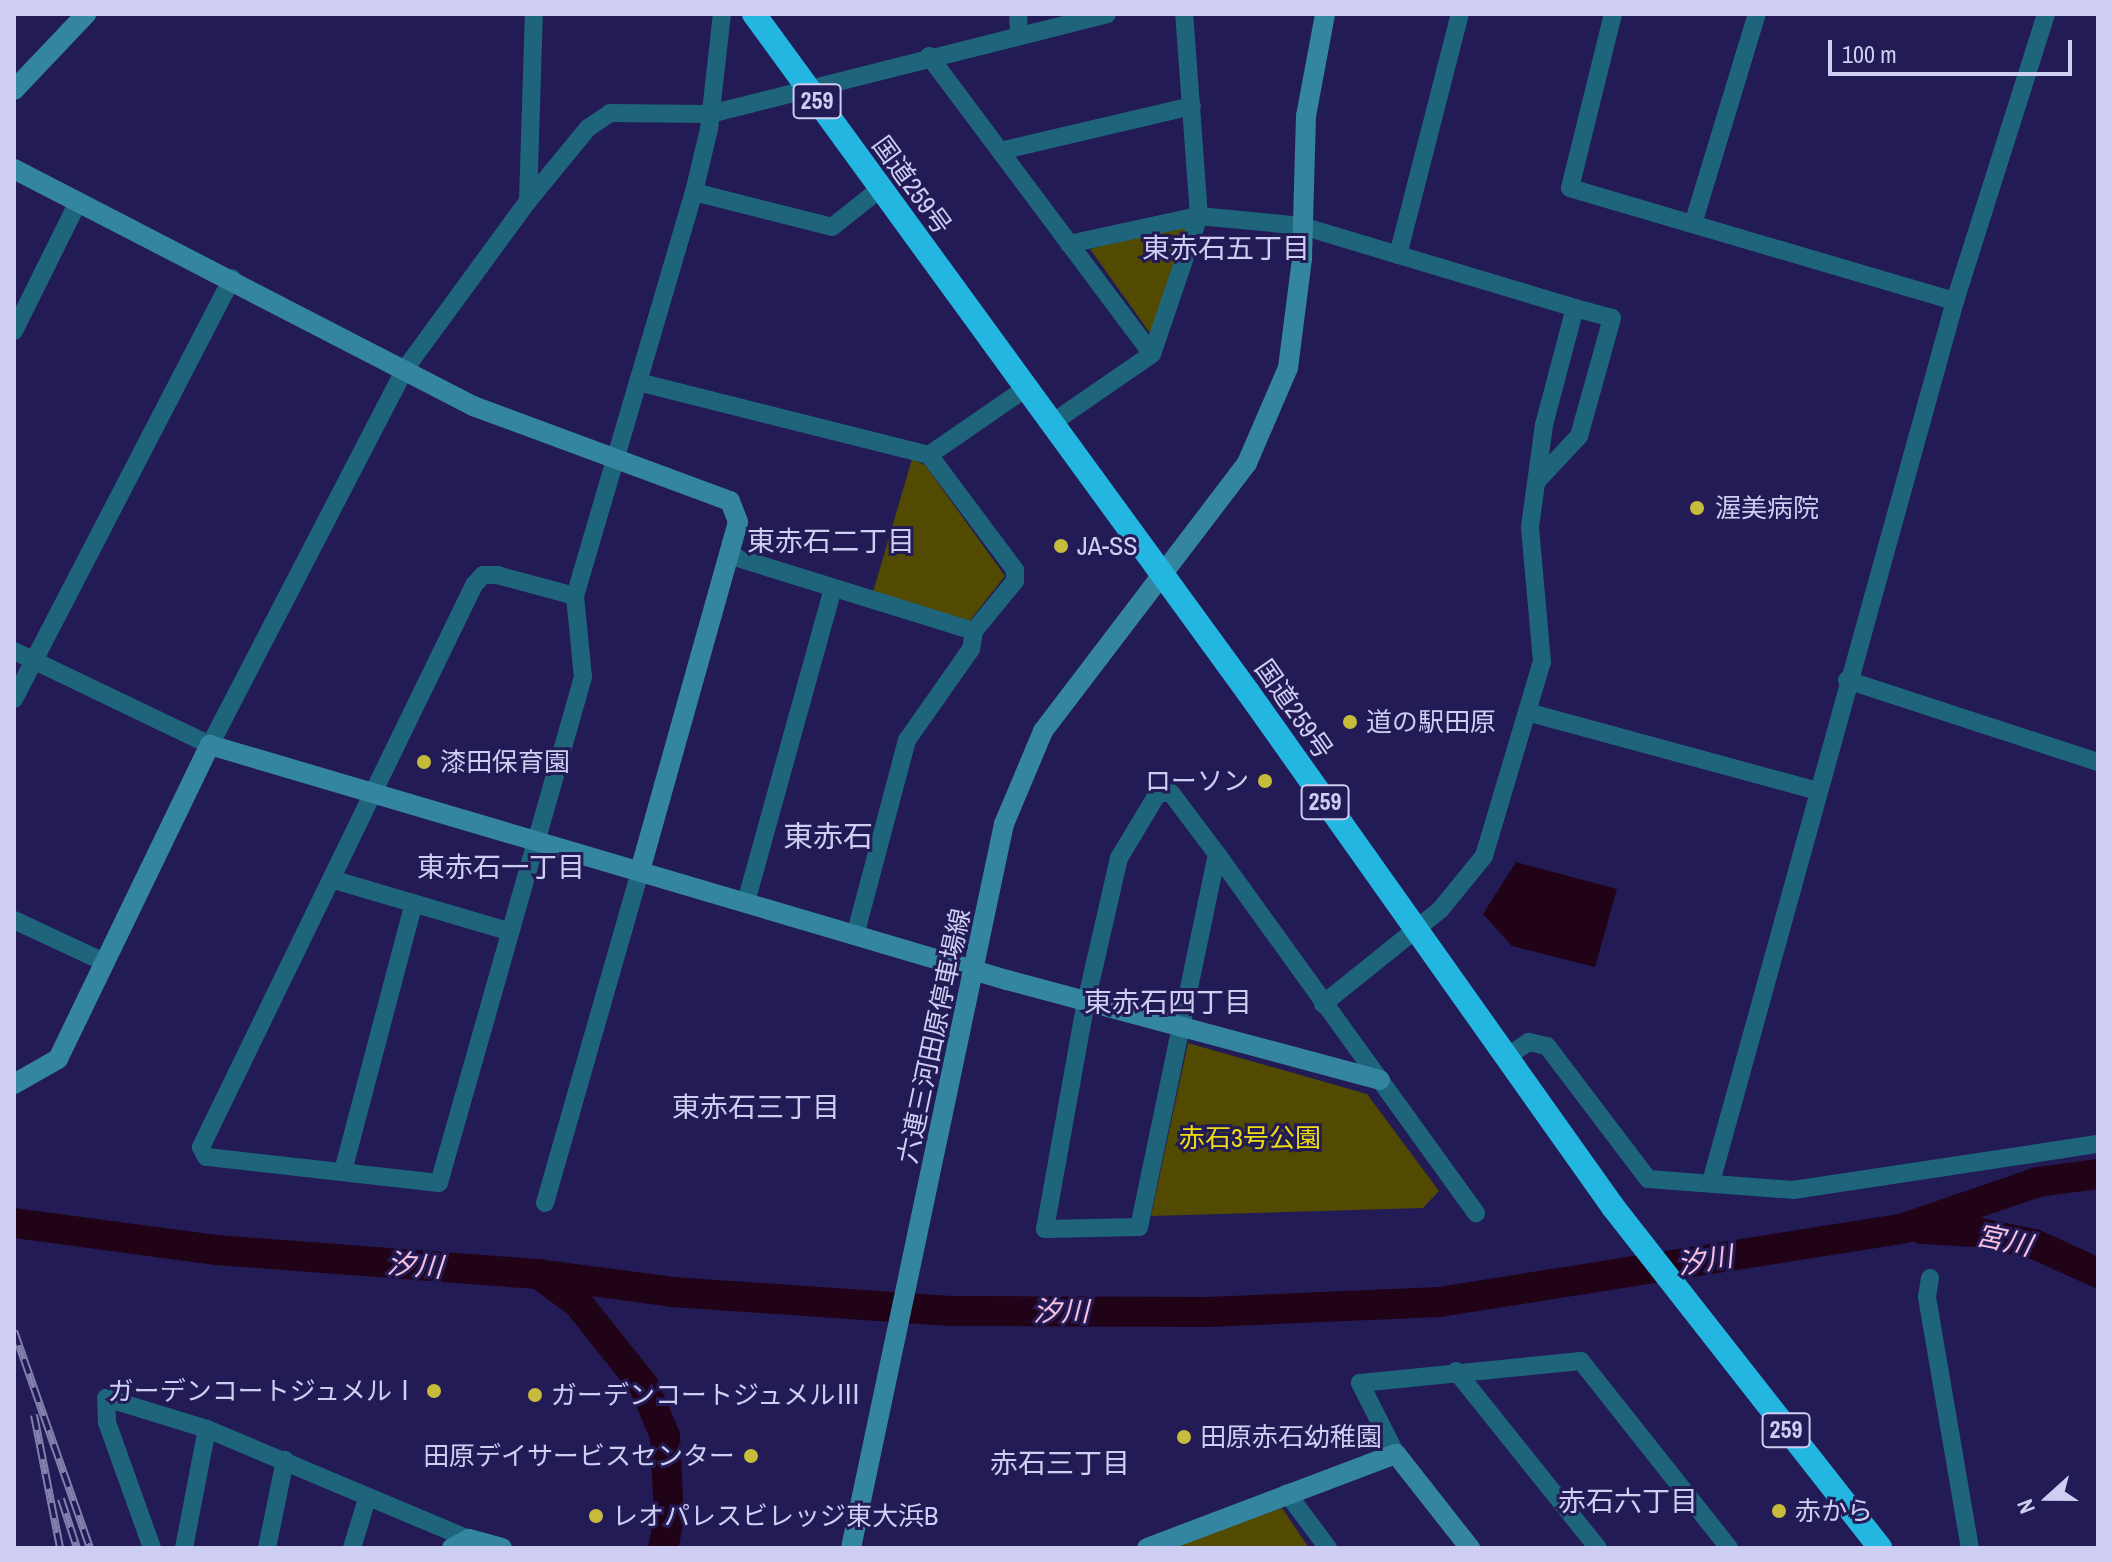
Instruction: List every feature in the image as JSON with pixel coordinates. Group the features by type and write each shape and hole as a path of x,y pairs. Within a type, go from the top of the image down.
{"highway":[{"name":"国道259号","path":"754,14 1052,423 1622,1219 1880,1548"}],"street":[{"path":"14,90 86,14"},
{"path":"528,201 534,14"},
{"path":"575,596 483,575 201,1147 206,1157 439,1183 508,931 583,677 575,596 694,192 710,114 722,14"},
{"path":"1018,14 1019,35"},
{"path":"14,1084 58,1059 210,745 405,369 528,201 588,128 610,113 710,114 807,86 1107,14"},
{"path":"1052,423 1152,354 1199,216 1184,14"},
{"name":"六連三河田原停車場線","path":"851,1548 1004,824 1043,731 1247,463 1288,368 1302,226 1306,116 1325,14"},
{"path":"1398,255 1460,14"},
{"path":"1613,14 1570,188 1955,301"},
{"path":"1693,224 1757,14"},
{"path":"1711,1182 1847,680 1955,301 2046,14"},
{"path":"929,56 1152,354"},
{"path":"1000,151 1192,106"},
{"path":"14,169 232,278 473,406 730,501 738,522 545,1203"},
{"path":"694,192 832,227 880,189"},
{"path":"14,331 78,202"},
{"path":"1069,244 1199,216 1302,226 1612,318 1579,436 1538,480"},
{"path":"14,699 232,278"},
{"path":"1323,1004 1417,932 1484,856 1542,662 1530,527 1544,425 1575,308"},
{"path":"638,382 929,455 1015,570 1015,581 974,631 971,649 907,740 855,935"},
{"path":"929,455 1026,388"},
{"path":"728,555 974,631"},
{"path":"746,902 833,588"},
{"path":"14,651 210,745 376,791 1086,1002 1380,1080"},
{"path":"1847,680 2098,762"},
{"path":"1527,712 1817,791"},
{"path":"1217,854 1139,1227 1045,1229 1086,1002 1119,858 1158,793 1171,793 1217,854 1476,1213"},
{"path":"331,879 508,931"},
{"path":"343,1171 414,903"},
{"path":"14,920 104,962"},
{"path":"1505,1058 1529,1042 1547,1046 1648,1179 1793,1190 2098,1144"},
{"path":"1930,1278 1927,1297 1970,1548"},
{"path":"1470,1548 1396,1454 1360,1383 1456,1371 1581,1361 1729,1548"},
{"path":"1456,1371 1598,1548"},
{"path":"152,1548 107,1422 106,1398 207,1429 285,1460 461,1544 502,1548"},
{"path":"184,1548 207,1429"},
{"path":"1148,1548 1396,1454"},
{"path":"267,1548 285,1460"},
{"path":"1287,1493 1328,1548"},
{"path":"352,1548 367,1499"}],"green space":[{"path":"1190,222 1152,336 1090,249"},
{"path":"912,459 925,465 1005,576 968,623 873,592"},
{"name":"赤石3号公園","path":"1188,1043 1367,1094 1439,1191 1423,1208 1151,1216"},
{"path":"1282,1508 1309,1548 1167,1548"}],"shaded area":[{"path":"1516,862 1617,889 1595,967 1512,946 1483,914"}],"waterway":[{"name":"汐川","path":"14,1223 217,1250 538,1274 673,1292 954,1311 1208,1312 1439,1302 1904,1228 2038,1182 2098,1174"},
{"name":"宮川","path":"1922,1229 1975,1232 2034,1244 2098,1273"},
{"path":"540,1275 578,1303 644,1386 665,1436 669,1518 663,1548"}],"railway":[{"path":"14,1331 90,1548"},
{"path":"34,1415 60,1548"},
{"path":"61,1499 77,1548"}],"place":[{"name":"渥美病院","path":"1697,508"},
{"name":"JA-SS","path":"1061,546"},
{"name":"道の駅田原","path":"1350,722"},
{"name":"漆田保育園","path":"424,762"},
{"name":"ローソン","path":"1265,781"},
{"name":"ガーデンコートジュメルⅠ","path":"434,1391"},
{"name":"ガーデンコートジュメルⅢ","path":"535,1395"},
{"name":"田原赤石幼稚園","path":"1184,1437"},
{"name":"田原デイサービスセンター","path":"751,1456"},
{"name":"赤から","path":"1779,1511"},
{"name":"レオパレスビレッジ東大浜B","path":"596,1516"}],"district":[{"name":"東赤石五丁目","path":"1226,248"},
{"name":"東赤石二丁目","path":"831,541"},
{"name":"東赤石","path":"828,836"},
{"name":"東赤石一丁目","path":"501,867"},
{"name":"東赤石四丁目","path":"1168,1002"},
{"name":"東赤石三丁目","path":"756,1107"},
{"name":"赤石三丁目","path":"1060,1463"},
{"name":"赤石六丁目","path":"1628,1501"}]}
